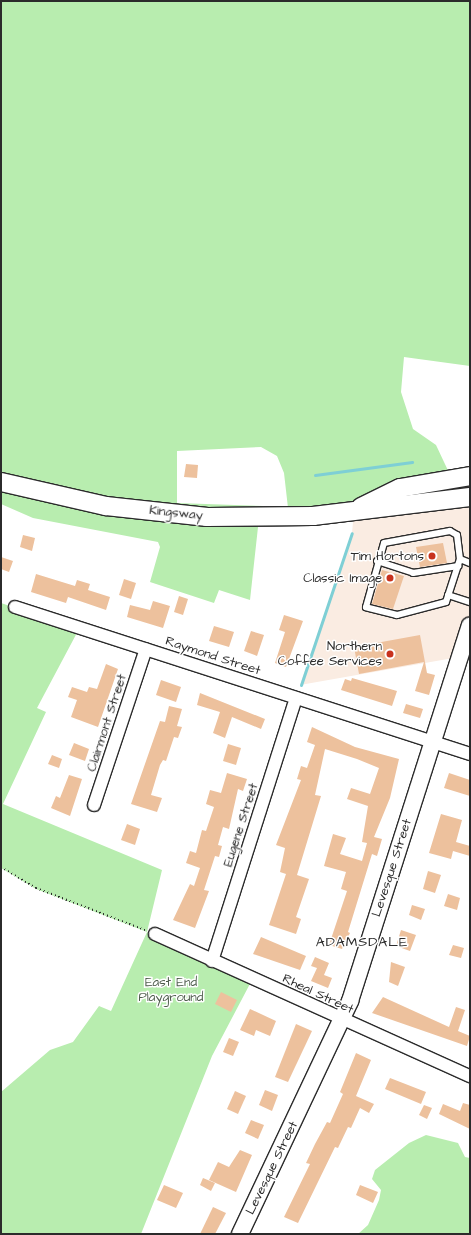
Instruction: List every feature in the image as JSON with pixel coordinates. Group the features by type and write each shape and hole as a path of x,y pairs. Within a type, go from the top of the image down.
{"main road":[{"name":"Kingsway","path":"354,511 400,488 470,476"},
{"name":"Kingsway","path":"1,482 68,499 200,517 274,518 404,508 470,497"}],"street":[{"name":"Raymond Street","path":"15,607 470,754"},
{"name":"Levesque Street","path":"240,1234 342,1021 470,626"},
{"name":"Clairmont Street","path":"94,805 146,649"},
{"name":"Eugene Street","path":"212,960 296,698"},
{"name":"Rheal Street","path":"156,934 342,1021 470,1076"}],"lane":[{"path":"450,531 457,535 459,563 446,602 431,608 397,615 370,610 365,603 377,561 384,543 450,531"},
{"path":"377,561 412,573 470,562"},
{"path":"448,595 470,602"}],"path":[{"path":"1,867 36,888 156,934"}],"shaded area":[{"path":"470,497 470,624 459,657 300,685 352,533 354,511"}],"green space":[{"path":"1,1 470,1 470,366 404,357 401,392 413,429 436,445 452,479 354,511 288,508 284,473 277,456 261,447 177,451 177,503 263,506 259,518 250,600 219,590 214,603 150,582 160,547 158,542 33,518 1,504"},
{"path":"1,603 79,629 37,708 46,712 3,804 162,870 147,932 36,889 1,868"},
{"name":"East End Playground","path":"147,932 252,980 212,1056 141,1234 1,1234 1,1092 50,1050 73,1042 99,1006 111,1011"},
{"path":"426,1135 458,1143 465,1157 470,1158 470,1234 358,1234 368,1225 379,1200 381,1190 372,1179 375,1170 409,1143"}],"building":[{"path":"186,464 198,465 197,478 184,477"},
{"path":"23,535 35,538 32,551 20,547"},
{"name":"Tim Hortons","path":"443,543 447,563 420,567 416,547"},
{"path":"1,557 13,561 9,572 1,569"},
{"path":"382,570 404,576 393,609 372,604"},
{"path":"36,574 75,586 77,580 90,584 88,590 110,597 106,610 68,597 66,603 31,592"},
{"path":"124,579 136,583 131,599 119,595"},
{"path":"179,596 188,599 183,615 174,612"},
{"path":"153,601 170,606 163,628 127,617 130,605 150,610"},
{"path":"284,615 303,621 286,667 275,663 285,632 279,630"},
{"path":"214,626 234,632 229,647 209,641"},
{"path":"251,631 264,635 257,656 244,651"},
{"name":"Northern Coffee Services","path":"420,635 427,673 435,675 429,695 415,691 424,662 359,674 354,647"},
{"path":"106,664 118,669 98,727 71,717 77,700 68,697 72,687 87,692 89,687 97,689"},
{"path":"352,678 397,691 392,706 341,690 345,679 351,681"},
{"path":"161,680 181,687 176,702 156,695"},
{"path":"200,693 265,719 261,729 232,717 225,738 213,733 220,712 197,705"},
{"path":"406,704 423,709 420,718 403,713"},
{"path":"169,706 182,709 177,726 182,727 178,738 174,737 166,761 163,760 160,765 151,795 162,798 157,812 131,804 160,721 165,722"},
{"path":"312,727 355,747 399,759 390,798 374,837 382,839 377,856 372,854 348,932 350,933 342,949 329,945 347,891 341,889 346,872 324,866 333,834 346,838 340,854 362,861 367,843 362,842 368,806 347,799 351,788 370,794 379,768 357,759 325,749 315,795 321,796 297,875 309,879 296,917 301,919 296,934 269,925 286,874 280,872 285,848 276,845 301,780 297,779 301,766 307,768 315,745 307,742"},
{"path":"74,743 89,749 85,761 69,755"},
{"path":"228,744 241,748 236,765 223,761"},
{"path":"52,755 62,759 59,768 48,764"},
{"path":"227,773 247,779 243,791 238,789 229,829 223,827 218,845 222,846 219,857 215,856 204,890 209,891 195,928 173,920 190,884 194,886 200,868 186,863 190,851 196,853 202,830 206,831 214,807 206,804 210,790 221,793"},
{"path":"449,773 470,780 470,796 444,788"},
{"path":"69,775 82,779 70,816 51,808 56,796 60,798"},
{"path":"441,814 462,820 456,842 470,846 470,856 453,851 451,859 429,853"},
{"path":"127,824 140,829 135,845 121,840"},
{"path":"428,871 441,875 435,893 423,889"},
{"path":"448,894 460,898 457,910 444,906"},
{"path":"412,905 425,909 421,920 409,915"},
{"path":"401,930 416,935 410,951 396,946"},
{"path":"261,937 306,956 300,970 253,954"},
{"path":"453,945 464,948 461,958 449,955"},
{"path":"315,957 329,963 324,975 332,978 328,988 311,981 317,968 311,966"},
{"path":"391,962 405,967 398,986 389,982"},
{"path":"221,992 237,1000 231,1012 215,1004"},
{"path":"383,997 449,1027 456,1007 465,1010 458,1031 470,1036 467,1046 372,1013"},
{"path":"250,1009 276,1021 270,1036 256,1030 254,1036 240,1030"},
{"path":"296,1024 312,1031 288,1082 275,1077"},
{"path":"229,1038 239,1042 233,1056 223,1052"},
{"path":"356,1053 371,1060 356,1096 374,1104 369,1113 360,1108 351,1128 348,1127 338,1148 335,1147 298,1223 284,1217 310,1164 306,1163 315,1144 327,1122 330,1123 343,1094 340,1092"},
{"path":"390,1078 426,1092 421,1104 385,1089"},
{"path":"265,1090 278,1095 272,1111 259,1105"},
{"path":"235,1091 246,1096 238,1114 227,1109"},
{"path":"463,1103 470,1105 470,1129 439,1114 443,1104 460,1111"},
{"path":"424,1105 432,1108 427,1119 419,1115"},
{"path":"251,1120 264,1125 258,1139 245,1133"},
{"path":"240,1150 252,1155 236,1192 209,1180 218,1162 229,1167"},
{"path":"203,1178 215,1183 211,1191 200,1185"},
{"path":"164,1185 183,1193 176,1208 157,1200"},
{"path":"360,1185 378,1192 373,1203 356,1195"},
{"path":"213,1207 226,1213 215,1234 200,1234"}],"waterway":[{"path":"315,475 412,462"},
{"path":"301,685 352,533"}],"place":[{"name":"Tim Hortons","path":"432,556"},
{"name":"Classic Image","path":"390,578"},
{"name":"Northern Coffee Services","path":"390,654"}],"district":[{"name":"ADAMSDALE","path":"362,942"}]}
